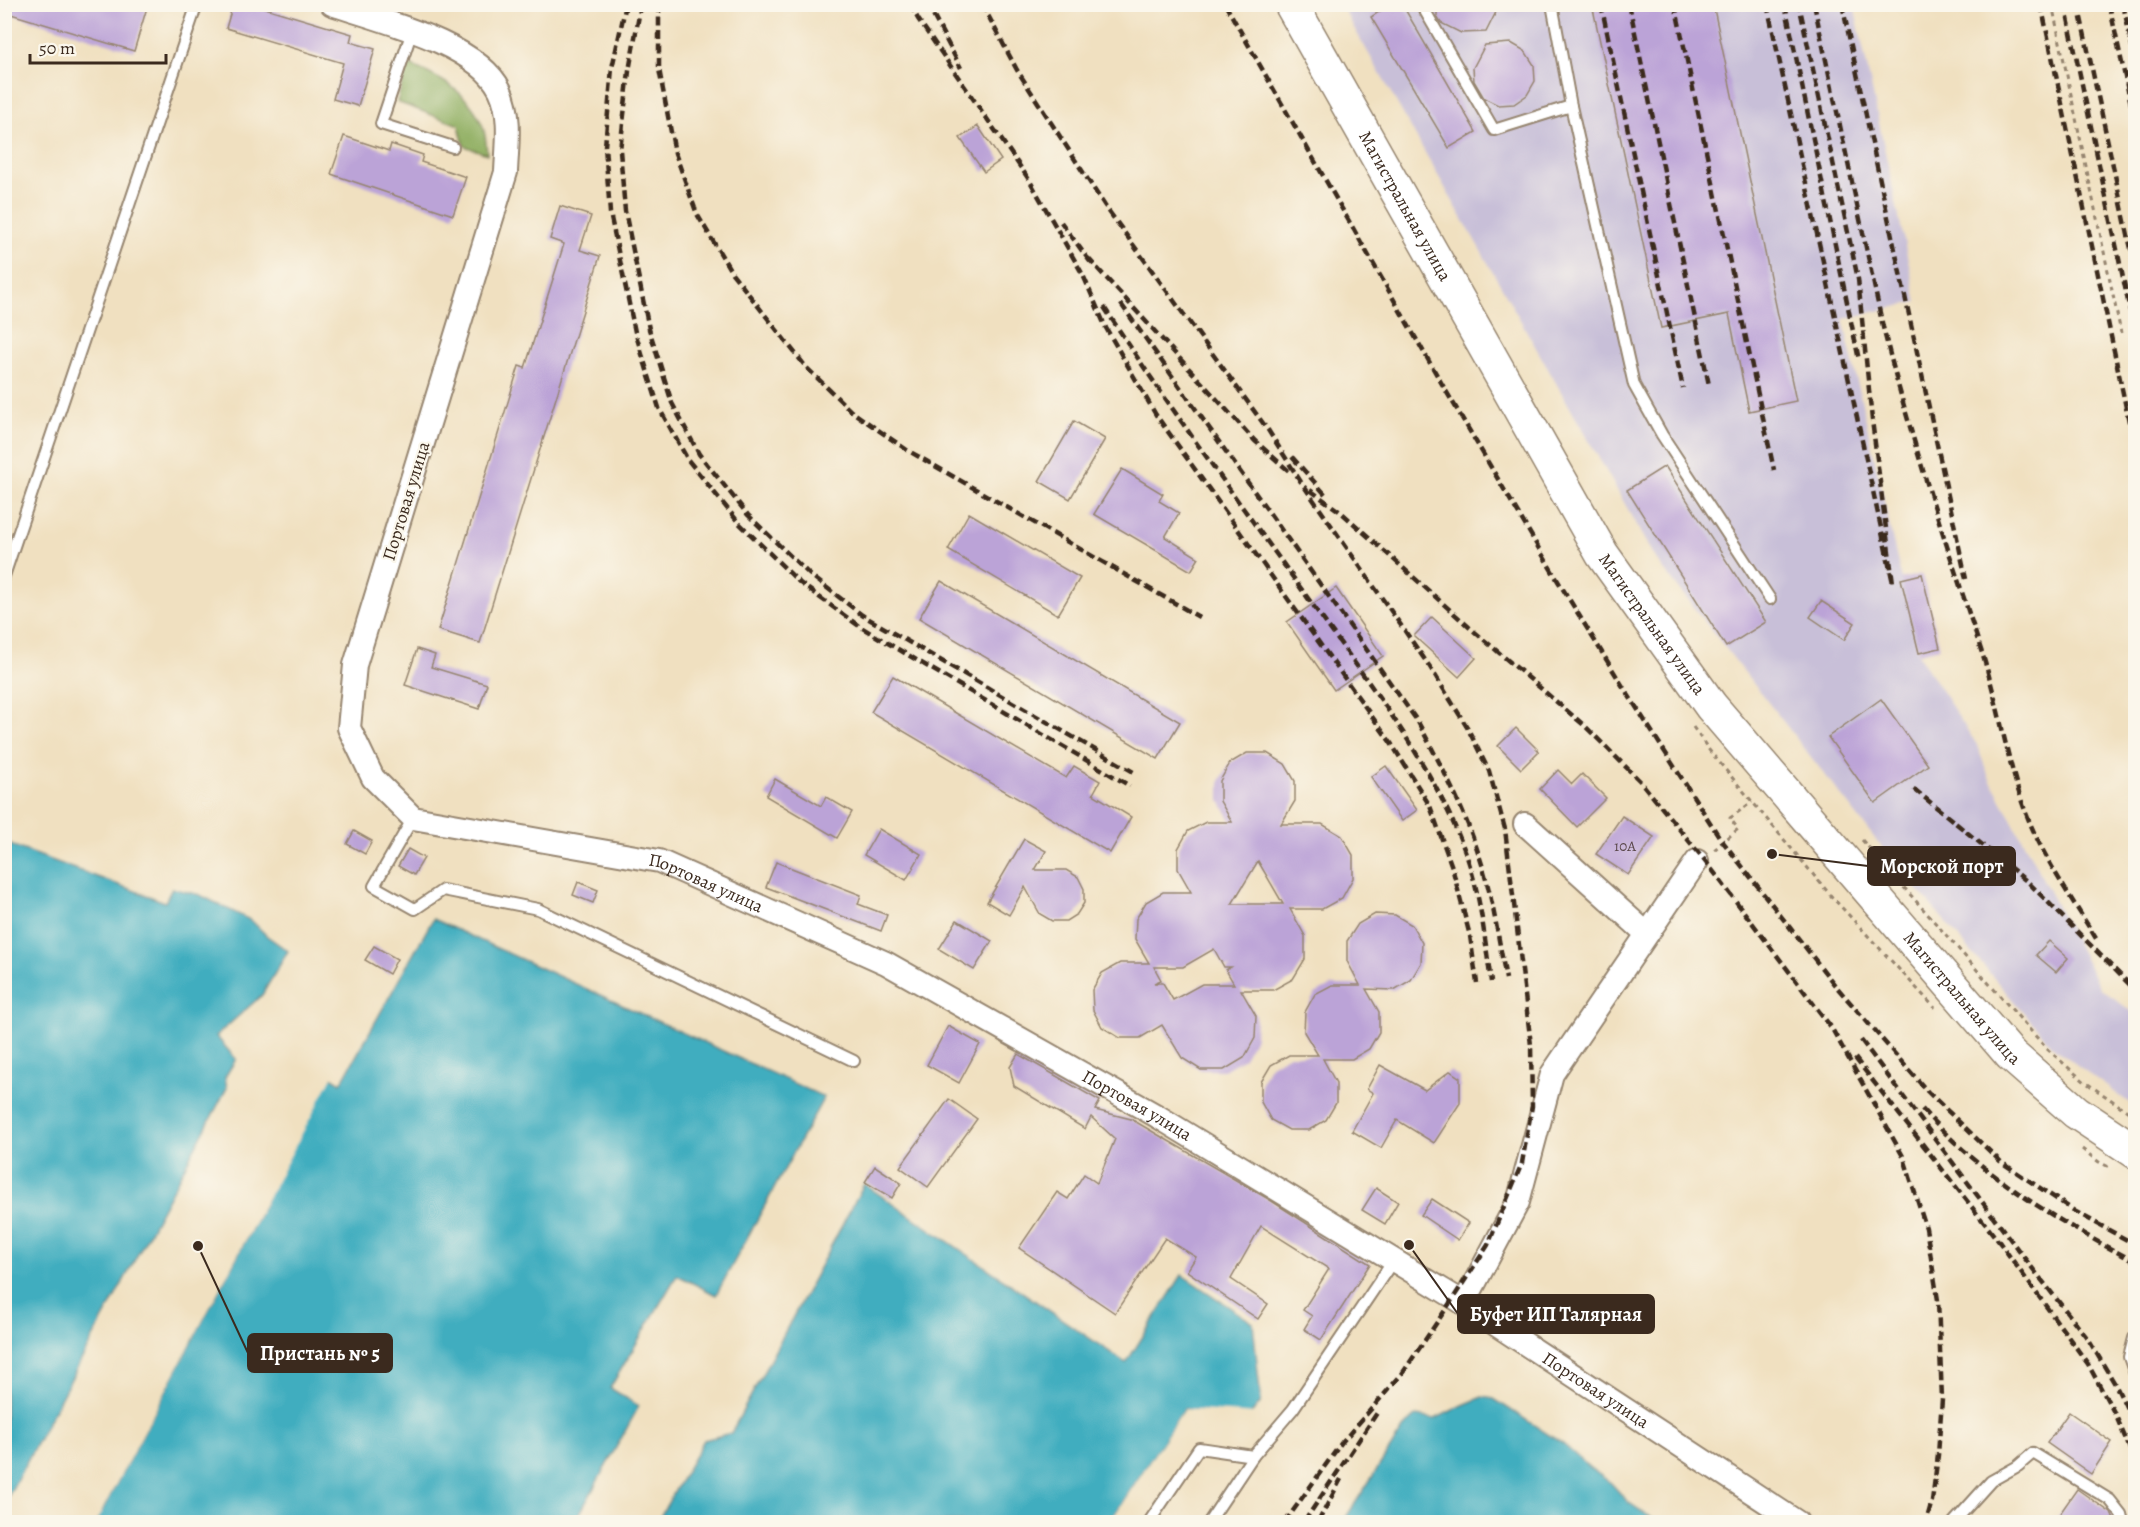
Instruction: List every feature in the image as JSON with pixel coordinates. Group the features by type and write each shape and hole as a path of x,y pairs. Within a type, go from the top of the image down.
{"highway":[{"name":"Магистральная улица","path":"1291,4 1602,554 1711,706 2011,1055 2076,1112 2136,1152"}],"street":[{"name":"Портовая улица","path":"332,4 449,46 481,66 500,90 508,124 506,172 355,665 349,728 373,778 413,818 659,861 886,963 1157,1116 1464,1303 1797,1522"},
{"path":"1525,825 1647,934"},
{"path":"1464,1303 1518,1202 1552,1074 1697,861"}],"lane":[{"path":"4,576 197,4"},
{"path":"1421,4 1494,130 1571,106"},
{"path":"1552,4 1571,106 1634,385 1662,435 1770,599"},
{"path":"412,31 381,124 453,147"},
{"path":"413,818 374,886 415,909 443,890 538,909 854,1061"},
{"path":"1209,1522 1252,1456 1293,1409 1393,1261"},
{"path":"2136,1338 2134,1338 2129,1357 2136,1377"},
{"path":"1149,1522 1199,1448 1252,1456"},
{"path":"1954,1522 1991,1481 2018,1466 2032,1453 2110,1500 2121,1514 2123,1522"}],"path":[{"path":"2052,4 2121,333"},
{"path":"1697,861 1724,843 1738,829 1730,818 1752,801"},
{"path":"1860,838 2046,1048 2085,1082 2136,1117"}],"shaded area":[{"path":"1341,5 1854,5 1917,302 1843,319 1919,656 1977,745 1988,775 2100,988 2135,1014 2135,1107 2055,1049 1887,854 1658,562"}],"green space":[{"path":"408,64 441,80 468,101 483,126 487,154 464,146 459,125 397,102"}],"water":[{"path":"5,843 165,902 172,888 200,895 252,921 267,936 288,951 262,995 216,1036 236,1059 225,1077 227,1088 5,1502"},
{"path":"433,919 824,1097 716,1295 677,1275 610,1388 639,1406 575,1522 96,1522 262,1209 325,1073 341,1083"},
{"path":"864,1184 1126,1363 1182,1275 1253,1323 1261,1402 1249,1417 1184,1409 1110,1522 657,1522 704,1440 731,1433"},
{"path":"1482,1397 1494,1399 1563,1444 1611,1483 1628,1502 1657,1522 1343,1522 1405,1426 1416,1416 1435,1419"}],"pier":[{"path":"325,1070 333,1075 96,1522 93,1522 259,1208 254,1183"},
{"path":"1184,1409 1255,1414 1249,1420 1217,1421 1186,1413 1113,1522 1110,1522"}],"building":[{"path":"4,4 148,4 134,51 4,12"},
{"path":"233,4 252,4 352,34 350,42 375,49 358,106 333,99 343,63 226,28"},
{"path":"1391,4 1402,4 1476,132 1449,148 1371,17"},
{"path":"1437,4 1500,4 1486,32 1461,33 1441,23 1437,17"},
{"path":"1592,4 1713,4 1796,401 1749,411 1729,314 1661,328"},
{"path":"1511,43 1525,51 1534,65 1535,81 1527,95 1514,104 1498,105 1484,98 1474,81 1473,68 1485,45"},
{"path":"978,126 1001,160 984,172 960,138"},
{"path":"344,136 389,151 391,144 423,155 421,162 466,177 453,215 331,174"},
{"path":"560,206 591,216 580,250 600,256 480,643 438,630 519,366 525,368 564,244 550,239"},
{"path":"1074,421 1105,439 1070,499 1039,481"},
{"path":"1665,466 1766,622 1726,647 1627,490"},
{"path":"1122,469 1163,494 1159,501 1179,513 1165,537 1199,558 1191,571 1094,514"},
{"path":"969,513 1080,578 1058,615 948,550"},
{"path":"1922,574 1940,648 1919,653 1901,579"},
{"path":"941,581 1180,722 1158,759 919,618"},
{"path":"1336,588 1383,656 1334,690 1287,622"},
{"path":"1821,601 1855,623 1844,640 1810,617"},
{"path":"1432,617 1476,658 1459,677 1414,636"},
{"path":"417,649 435,655 431,667 487,684 479,709 405,685"},
{"path":"893,676 1066,778 1074,766 1100,781 1093,794 1131,817 1110,853 871,712"},
{"path":"1881,699 1928,765 1875,803 1828,737"},
{"path":"1516,728 1539,751 1521,769 1498,746"},
{"path":"1247,753 1267,753 1285,764 1295,781 1295,801 1281,824 1322,824 1342,836 1353,855 1353,878 1342,898 1322,909 1290,909 1305,936 1305,959 1293,979 1273,990 1241,990 1256,1016 1255,1038 1244,1058 1224,1070 1201,1070 1182,1058 1162,1025 1140,1038 1120,1038 1102,1027 1093,1010 1092,990 1102,973 1120,963 1149,963 1135,939 1136,919 1146,902 1163,892 1191,892 1178,869 1178,849 1188,831 1206,822 1232,822 1220,801 1220,781 1230,763","holes":["1258,861 1283,904 1232,904","1214,949 1224,967 1231,967 1226,970 1234,984 1202,984 1173,1000 1163,983 1154,983 1161,980 1154,967 1183,967"]},
{"path":"1386,766 1417,810 1402,821 1371,777"},
{"path":"1558,770 1572,784 1582,774 1606,798 1577,827 1540,789"},
{"path":"775,779 821,806 826,797 852,812 837,838 766,796"},
{"path":"1622,816 1654,837 1628,875 1596,854"},
{"path":"879,829 921,854 906,880 864,855"},
{"path":"354,831 372,841 365,854 347,844"},
{"path":"1024,839 1046,851 1035,870 1066,870 1078,877 1084,889 1084,903 1077,914 1066,921 1052,921 1040,914 1025,887 1009,915 987,902"},
{"path":"408,849 424,858 414,875 398,866"},
{"path":"776,862 861,895 858,904 887,915 881,931 766,887"},
{"path":"578,882 598,890 593,903 573,895"},
{"path":"1375,914 1395,915 1412,925 1422,943 1421,963 1411,980 1394,990 1366,989 1379,1012 1379,1032 1369,1049 1352,1059 1323,1059 1336,1083 1336,1103 1326,1120 1309,1130 1289,1130 1271,1120 1261,1102 1261,1082 1271,1065 1289,1055 1318,1055 1304,1032 1305,1012 1315,994 1332,985 1360,985 1347,961 1347,941 1358,924"},
{"path":"957,920 992,941 974,970 939,949"},
{"path":"2049,941 2068,958 2056,972 2036,955"},
{"path":"374,946 397,959 389,974 365,960"},
{"path":"948,1026 980,1044 959,1083 927,1065"},
{"path":"1018,1054 1100,1101 1095,1110 1131,1119 1270,1200 1370,1264 1321,1340 1304,1329 1312,1316 1303,1310 1329,1269 1261,1226 1231,1279 1268,1304 1258,1319 1187,1271 1196,1257 1165,1238 1115,1313 1019,1248 1057,1192 1068,1199 1084,1174 1097,1183 1115,1139 1091,1117 1085,1129 1014,1086 1010,1067"},
{"path":"1380,1065 1425,1090 1450,1071 1460,1078 1460,1103 1434,1143 1397,1120 1381,1148 1352,1131 1373,1093 1367,1089"},
{"path":"949,1099 977,1119 928,1187 900,1167"},
{"path":"875,1166 901,1183 892,1198 865,1182"},
{"path":"1376,1188 1398,1202 1385,1224 1362,1210"},
{"path":"1432,1199 1469,1223 1458,1240 1421,1215"},
{"path":"2069,1412 2112,1442 2091,1474 2047,1443"},
{"path":"2077,1489 2111,1513 2115,1522 2054,1522"}],"railway":[{"path":"626,4 612,68 605,146 610,213 635,332 659,408 688,460 739,523 800,583 859,626 1130,786"},
{"path":"641,4 629,71 620,150 625,211 649,329 672,403 699,454 748,515 809,574 862,615 1137,774"},
{"path":"659,4 659,69 675,153 697,214 732,273 806,367 851,411 907,450 1199,617"},
{"path":"910,4 1030,181 1083,275 1106,328 1156,415 1391,743 1430,806 1452,867 1470,936 1477,983"},
{"path":"927,4 961,68"},
{"path":"982,4 1017,70 1105,206 1268,430 1301,482 1430,667 1467,727 1489,771 1505,829 1531,1045 1532,1106 1522,1163 1488,1245 1454,1297 1402,1374 1342,1442 1285,1522"},
{"path":"1225,4 1442,384 1558,581 1720,838 1834,984 1928,1092 2001,1162 2076,1212 2136,1245"},
{"path":"1601,4 1683,388"},
{"path":"1629,4 1709,385"},
{"path":"1675,4 1774,470"},
{"path":"1767,4 1893,583 1872,420 1858,279 1799,4"},
{"path":"1785,4 1859,360"},
{"path":"1814,4 1883,327 1929,490 1993,690 2019,793 2041,846 2097,940"},
{"path":"1842,4 1966,579"},
{"path":"2041,4 2136,455"},
{"path":"2065,4 2136,339"},
{"path":"2078,4 2136,272"},
{"path":"2109,4 2136,127"},
{"path":"2123,4 2136,65"},
{"path":"1061,222 1091,263"},
{"path":"1088,258 1255,441 1290,472"},
{"path":"1121,304 1418,722 1458,802 1478,852 1491,899 1506,979"},
{"path":"1104,307 1183,424 1382,702 1421,761 1454,824 1472,872 1491,982"},
{"path":"1292,457 1326,495"},
{"path":"1310,490 1342,513 1469,627 1586,727 1640,781 1707,863 1831,1027 1904,1158 1926,1228 1938,1300 1942,1399 1938,1455 1932,1501 1926,1522"},
{"path":"1914,789 2029,883 2136,991"},
{"path":"1861,1040 2088,1339 2115,1384 2136,1427"},
{"path":"1855,1058 2000,1243 2088,1364 2116,1416 2136,1463"},
{"path":"1922,1109 1945,1133 1995,1176 2050,1213 2136,1262"},
{"path":"1304,1522 1377,1413"},
{"path":"1318,1522 1341,1479"}],"place":[{"name":"Морской порт","path":"1772,854"},
{"name":"Буфет ИП Талярная","path":"1409,1245"},
{"name":"Пристань № 5","path":"198,1246"}]}
